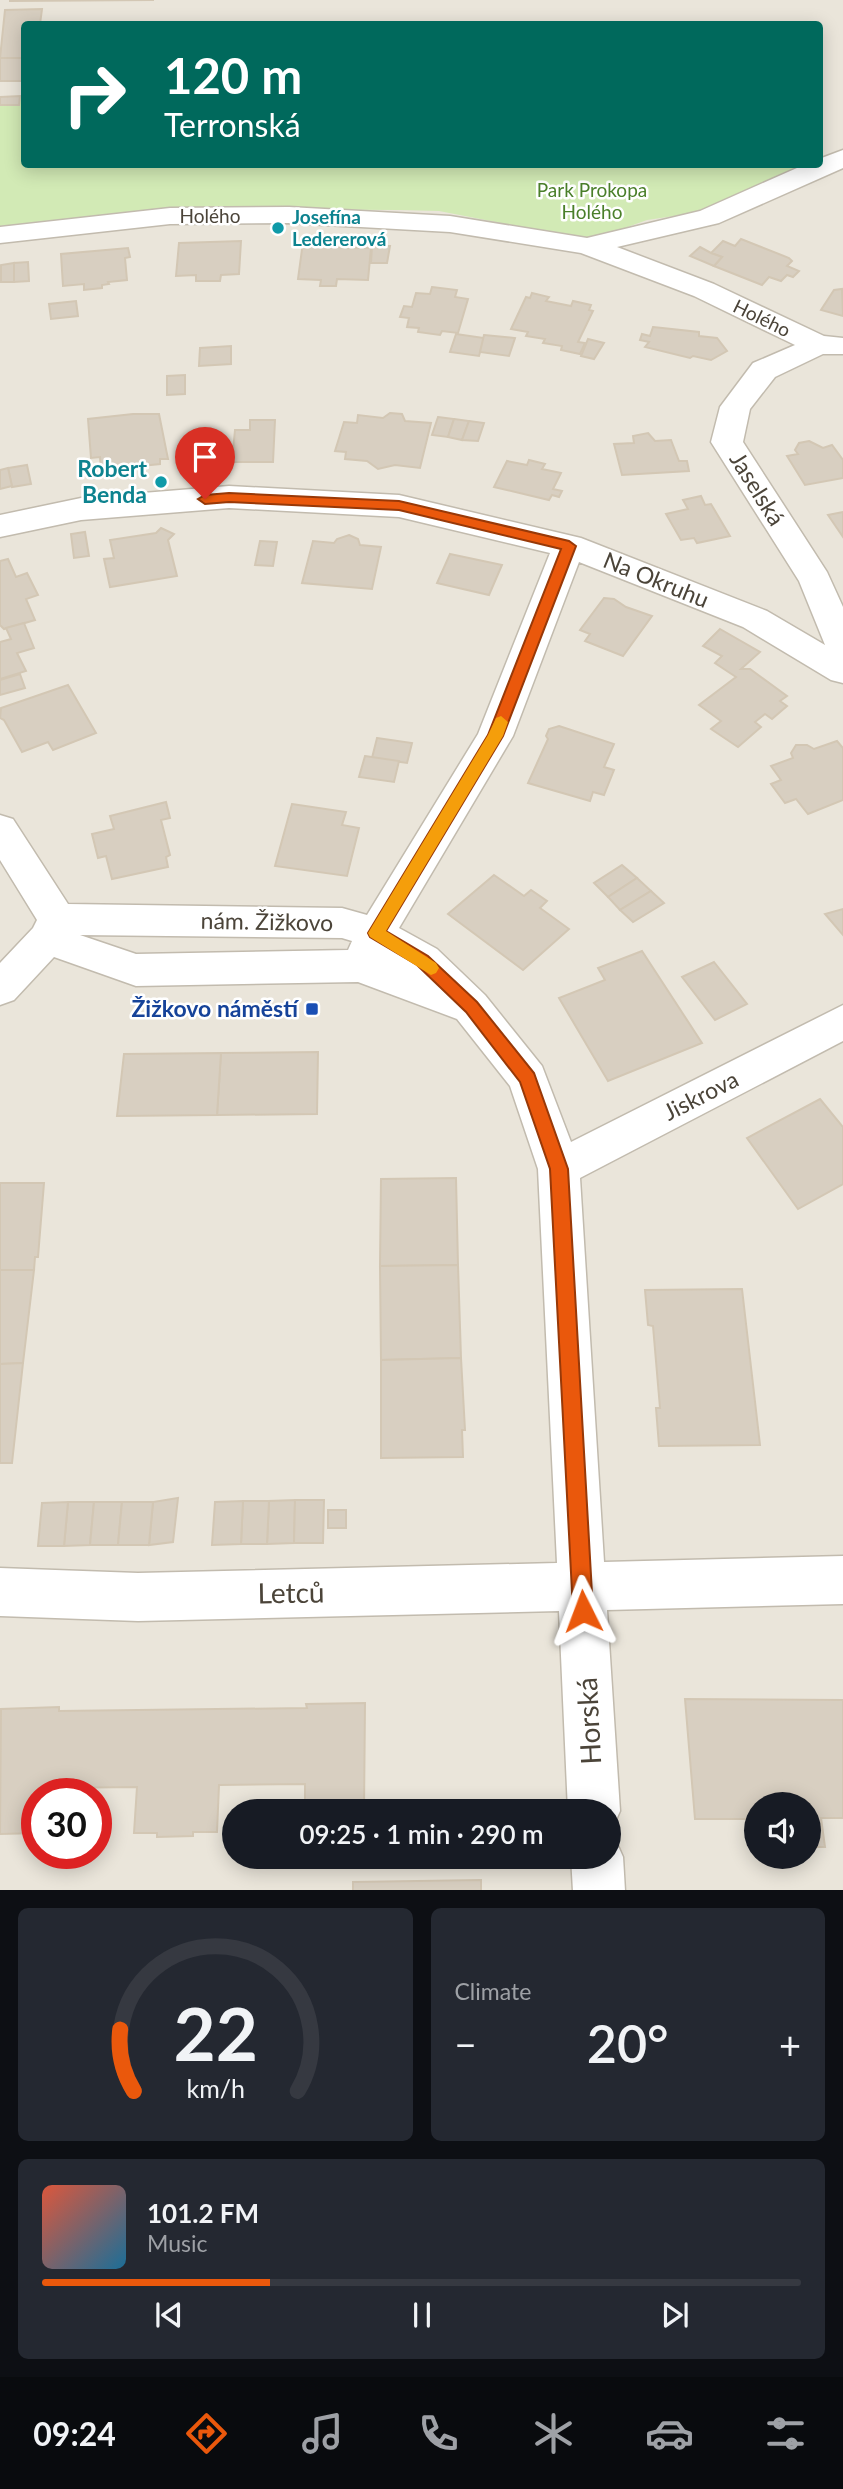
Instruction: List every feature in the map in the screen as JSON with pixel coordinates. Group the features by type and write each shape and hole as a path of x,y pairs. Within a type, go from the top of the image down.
{"street":[{"name":"Holého","path":"823,167 843,158"},
{"name":"Holého","path":"587,246 709,217 820,168"},
{"name":"Holého","path":"0,235 170,216 289,215 450,224 587,246 704,290 831,346"},
{"name":"Jaselská","path":"831,346 764,370 735,407 727,442 815,580 843,646"},
{"name":"Na Okruhu","path":"0,526 81,509 229,497 399,506 569,546 755,619 843,671"},
{"path":"368,950 495,736 569,546"},
{"path":"0,829 52,929 0,989"},
{"name":"nám. Žižkovo","path":"52,929 342,923 368,950"},
{"name":"nám. Žižkovo","path":"52,929 136,970 368,950 422,960 471,1007 528,1078 559,1169 582,1588"},
{"name":"Jiskrova","path":"559,1169 843,1022"},
{"name":"Letců","path":"0,1592 138,1597 843,1580"},
{"name":"Horská","path":"582,1588 593,1799"},
{"path":"598,1869 599,1890"}],"shaded area":[{"path":"0,0 843,0 843,1890 0,1890"}],"green space":[{"name":"Park Prokopa Holého","path":"0,96 21,96 21,168 795,168 715,210 647,220 597,238 569,236 439,211 400,210 203,209 0,226"}],"building":[{"path":"10,0 154,0 10,1"},
{"path":"42,9 40,21 21,21 21,58 0,58 5,10"},
{"path":"0,58 21,58 21,81 0,81"},
{"path":"20,96 19,105 0,105 0,97"},
{"path":"741,239 789,258 792,261 787,266 799,271 793,277 787,275 781,281 769,277 762,285 714,266 722,257 711,253 723,241 735,246"},
{"path":"241,241 239,274 221,275 220,281 196,281 196,275 176,276 179,243"},
{"path":"303,242 329,243 328,247 371,248 368,280 337,279 336,286 320,286 321,280 298,279"},
{"path":"372,246 390,246 387,263 371,263"},
{"path":"700,247 722,257 714,266 690,256"},
{"path":"128,248 130,257 125,258 127,280 108,282 109,284 102,285 102,288 84,290 84,284 63,286 61,254"},
{"path":"28,262 29,281 14,282 14,263"},
{"path":"14,263 14,282 1,282 1,265"},
{"path":"432,287 457,290 455,297 468,299 458,333 442,331 440,335 418,332 419,328 407,327 409,318 400,317 404,306 412,307 416,293 430,294"},
{"path":"842,289 843,316 821,310 834,290"},
{"path":"532,293 549,297 546,301 571,306 573,301 591,305 589,310 593,311 578,342 585,343 580,354 561,350 562,346 543,343 545,339 526,336 528,332 511,329 526,297 530,298"},
{"path":"76,301 78,316 51,319 49,304"},
{"path":"653,327 699,332 699,336 717,338 727,351 711,360 645,347 649,342 640,340 642,334 650,336"},
{"path":"456,334 484,338 479,356 450,352"},
{"path":"484,335 515,338 509,356 480,352"},
{"path":"588,339 604,343 594,359 581,356"},
{"path":"231,346 231,364 199,366 200,348"},
{"path":"185,375 185,394 167,395 167,376"},
{"path":"390,413 402,414 405,421 431,423 420,468 395,465 378,469 367,461 345,459 346,452 335,451 344,422 357,423 358,415 383,418"},
{"path":"159,414 168,459 160,459 160,464 101,470 100,457 91,458 88,419"},
{"path":"438,417 454,419 448,437 432,435"},
{"path":"454,419 469,421 462,440 448,437"},
{"path":"250,420 275,420 273,462 232,462 235,430 250,430"},
{"path":"469,421 484,423 478,441 462,440"},
{"path":"648,433 655,441 671,440 679,461 687,461 689,471 622,475 614,444 634,443 633,436"},
{"path":"809,441 823,448 832,445 843,460 843,478 805,485 787,456 798,454 795,450 799,443"},
{"path":"529,460 545,464 542,469 561,473 553,489 562,491 559,497 552,495 549,500 494,487 507,461 527,465"},
{"path":"27,465 31,484 12,487 8,468"},
{"path":"8,468 12,486 0,489 0,470"},
{"path":"701,496 705,505 711,504 730,536 697,543 694,538 681,540 666,514 688,509 683,500"},
{"path":"843,512 843,537 828,515"},
{"path":"161,528 174,534 168,540 177,576 110,587 104,559 114,558 110,540 156,533"},
{"path":"85,532 89,556 74,558 71,534"},
{"path":"349,535 358,539 360,545 381,547 372,589 302,583 313,541 334,543 337,539"},
{"path":"260,541 277,542 273,566 255,565"},
{"path":"450,554 502,565 489,595 437,583"},
{"path":"8,559 16,577 27,573 38,595 26,599 35,620 4,629 0,625 0,561"},
{"path":"604,598 614,599 626,607 652,616 623,656 585,641 590,634 580,630"},
{"path":"24,623 34,648 17,653 26,671 0,679 0,642 11,639 6,628"},
{"path":"720,629 760,652 741,669 750,669 787,696 780,701 787,706 772,719 765,714 755,722 761,727 738,747 711,729 721,721 699,705 736,677 715,663 722,656 703,646"},
{"path":"20,674 25,688 0,695 0,680"},
{"path":"68,685 96,733 53,750 48,742 22,752 4,720 0,718 1,708"},
{"path":"559,726 614,744 604,767 614,770 604,795 593,792 590,801 528,783 548,739 546,736 549,729"},
{"path":"377,738 412,743 407,763 372,758"},
{"path":"837,741 843,748 843,800 808,814 796,799 785,803 771,784 781,780 771,766 793,758 791,753 796,745 807,745 814,749"},
{"path":"365,756 399,761 394,782 359,777"},
{"path":"166,802 170,818 161,820 170,855 166,857 168,867 112,879 106,856 98,858 92,834 114,829 110,816"},
{"path":"292,804 346,812 342,825 359,828 347,876 275,866"},
{"path":"622,865 637,878 608,897 594,883"},
{"path":"494,875 524,896 531,890 547,901 540,908 569,929 523,970 448,914"},
{"path":"637,878 651,891 620,910 608,897"},
{"path":"651,891 664,903 633,922 620,910"},
{"path":"843,909 843,935 825,914"},
{"path":"642,951 702,1043 608,1081 559,998 605,980 598,968"},
{"path":"714,962 747,1004 715,1020 682,977"},
{"path":"318,1052 317,1114 217,1115 221,1053"},
{"path":"221,1053 217,1115 117,1116 124,1054"},
{"path":"820,1099 843,1127 843,1184 798,1209 747,1138"},
{"path":"456,1178 458,1265 380,1266 381,1179"},
{"path":"0,1183 44,1183 38,1257 35,1257 34,1270 0,1270"},
{"path":"458,1265 461,1358 381,1360 380,1266"},
{"path":"0,1270 34,1270 23,1363 0,1364"},
{"path":"742,1289 760,1445 659,1446 656,1408 660,1408 653,1326 648,1325 645,1290"},
{"path":"461,1358 465,1430 462,1430 463,1457 381,1458 381,1360"},
{"path":"23,1363 12,1463 0,1463 0,1364"},
{"path":"178,1498 173,1542 149,1545 153,1502"},
{"path":"295,1500 294,1543 267,1544 269,1501"},
{"path":"295,1500 324,1500 323,1543 294,1543"},
{"path":"243,1501 269,1501 267,1544 241,1544"},
{"path":"243,1501 241,1544 212,1545 215,1502"},
{"path":"68,1502 94,1502 90,1545 64,1546"},
{"path":"68,1502 64,1546 38,1546 42,1503"},
{"path":"94,1502 122,1502 118,1545 90,1545"},
{"path":"122,1502 153,1502 149,1545 118,1545"},
{"path":"328,1510 346,1510 346,1528 328,1528"},
{"path":"685,1699 843,1700 843,1818 821,1818 821,1792 744,1792 744,1819 695,1819"},
{"path":"365,1703 364,1799 305,1799 305,1784 219,1785 217,1832 157,1837 157,1833 134,1833 137,1787 112,1787 112,1778 21,1778 21,1833 0,1834 1,1709 59,1707 59,1711 307,1708 306,1704"},
{"path":"821,1818 825,1847 821,1847"},
{"path":"481,1880 481,1890 353,1890 353,1882"}],"slow traffic":[{"path":"431,968 376,933 501,722"}],"place":[{"name":"Josefína Ledererová","path":"278,228"},
{"name":"Robert Benda","path":"161,482"},
{"name":"Žižkovo náměstí","path":"312,1009"}],"route":[{"path":"205,499 229,497 399,506 569,546 495,736 376,933 422,960 471,1007 528,1078 559,1169 583,1611"}]}
